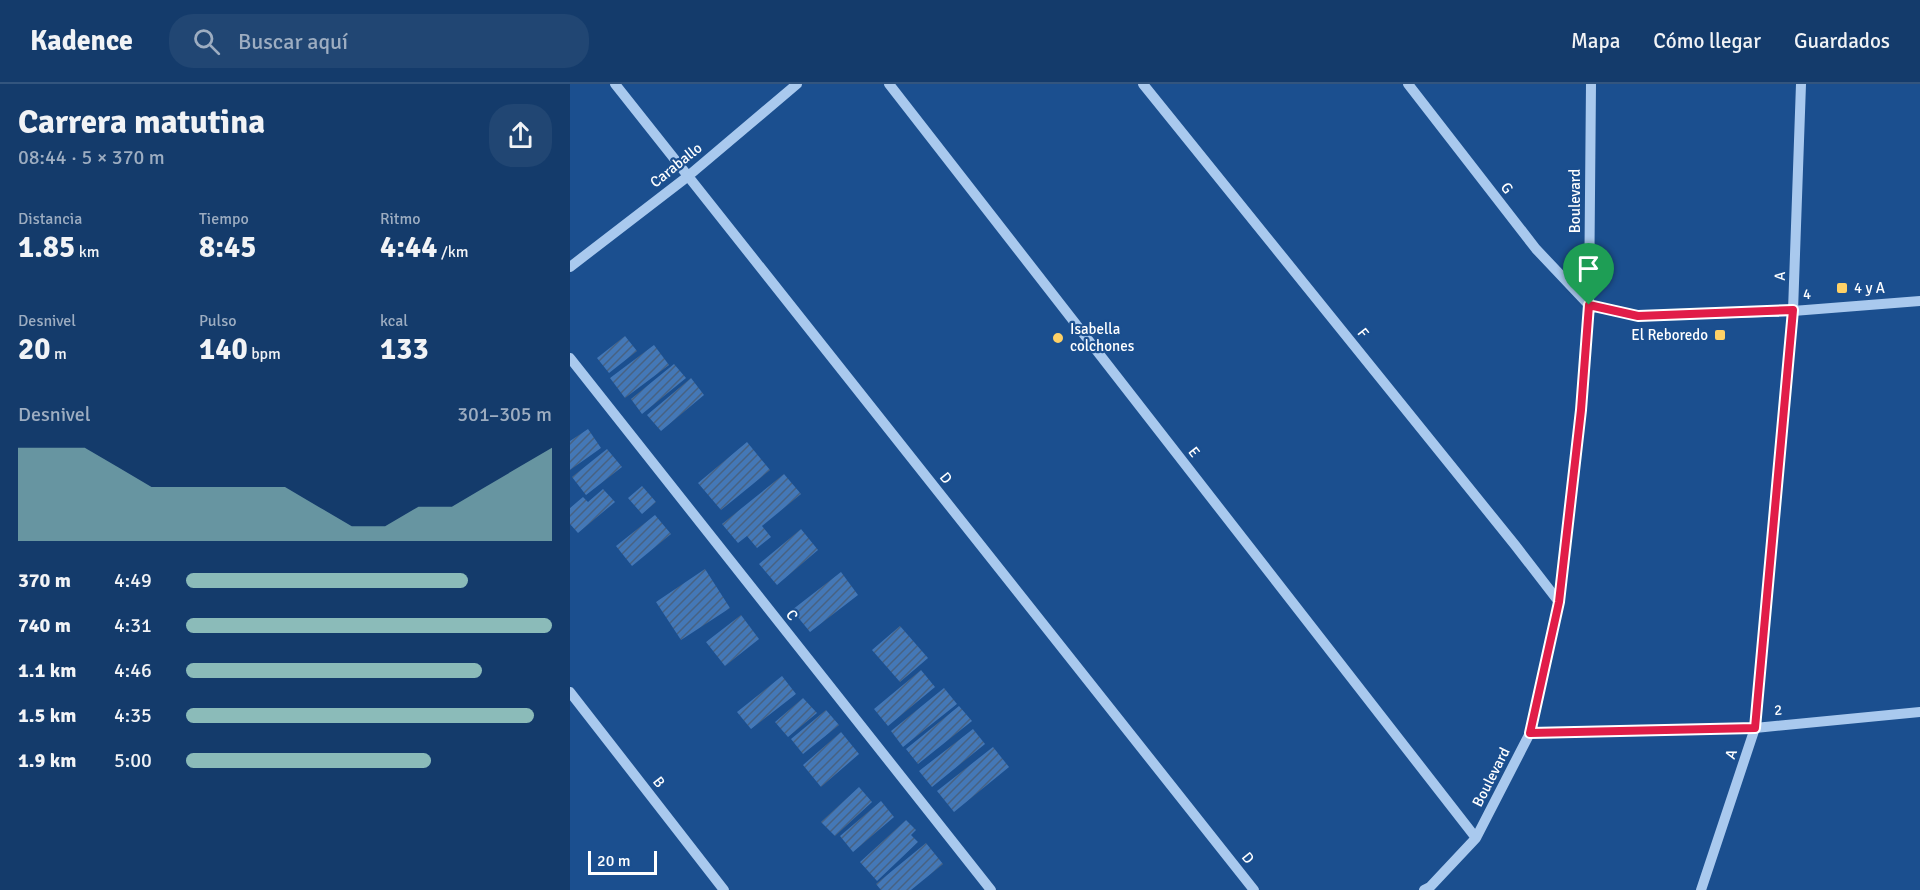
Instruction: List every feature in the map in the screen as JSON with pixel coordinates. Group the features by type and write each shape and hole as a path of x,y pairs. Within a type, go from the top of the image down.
{"street":[{"name":"D","path":"615,84 1254,890"},
{"name":"Caraballo","path":"570,267 687,177 798,84"},
{"name":"E","path":"889,84 1476,838"},
{"name":"F","path":"1143,84 1559,602"},
{"name":"G","path":"1408,84 1536,249 1589,305"},
{"name":"Boulevard","path":"1424,890 1430,887 1476,838 1530,733 1559,602 1581,410 1589,305 1591,84"},
{"name":"A","path":"1701,890 1755,728 1793,310 1801,84"},
{"name":"4","path":"1589,305 1638,316 1793,310 1920,301"},
{"name":"C","path":"570,358 991,890"},
{"name":"B","path":"570,692 724,890"},
{"name":"2","path":"1530,733 1755,728 1920,712"}],"building":[{"path":"625,336 637,351 609,373 597,358"},
{"path":"654,345 669,365 625,398 610,378"},
{"path":"674,364 686,378 642,414 631,399"},
{"path":"691,378 704,395 661,431 647,415"},
{"path":"588,429 601,448 570,470 570,441"},
{"path":"747,442 770,470 721,510 698,483"},
{"path":"607,449 622,467 586,495 572,477"},
{"path":"784,474 801,494 762,526 771,537 757,548 747,536 738,543 722,524"},
{"path":"642,486 656,502 642,514 628,498"},
{"path":"603,489 615,502 578,533 570,524 570,508 583,497 588,502"},
{"path":"655,515 671,534 632,566 616,546"},
{"path":"801,529 818,550 777,585 759,564"},
{"path":"705,569 730,608 681,640 656,602"},
{"path":"841,572 858,595 810,632 792,610"},
{"path":"741,615 759,639 725,666 706,642"},
{"path":"900,626 928,658 900,682 872,650"},
{"path":"921,670 935,687 888,726 874,709"},
{"path":"782,676 796,694 751,729 737,712"},
{"path":"944,688 957,704 903,747 891,731"},
{"path":"803,698 817,713 788,737 775,722"},
{"path":"959,706 972,721 918,764 906,749"},
{"path":"826,710 839,725 803,754 791,739"},
{"path":"973,729 985,744 932,787 919,771"},
{"path":"841,732 859,754 821,787 803,765"},
{"path":"993,747 1009,767 954,812 937,791"},
{"path":"859,787 872,802 835,836 821,822"},
{"path":"881,801 894,817 853,852 840,836"},
{"path":"906,820 916,830 911,835 918,842 877,881 860,862"},
{"path":"926,843 943,864 911,890 881,890 876,884"}],"place":[{"name":"4 y A","path":"1842,288"},
{"name":"El Reboredo","path":"1720,335"},
{"name":"Isabella colchones","path":"1058,338"}],"route":[{"path":"1589,305 1638,316 1793,310 1755,728 1530,733 1559,602 1581,410 1589,305"}]}
